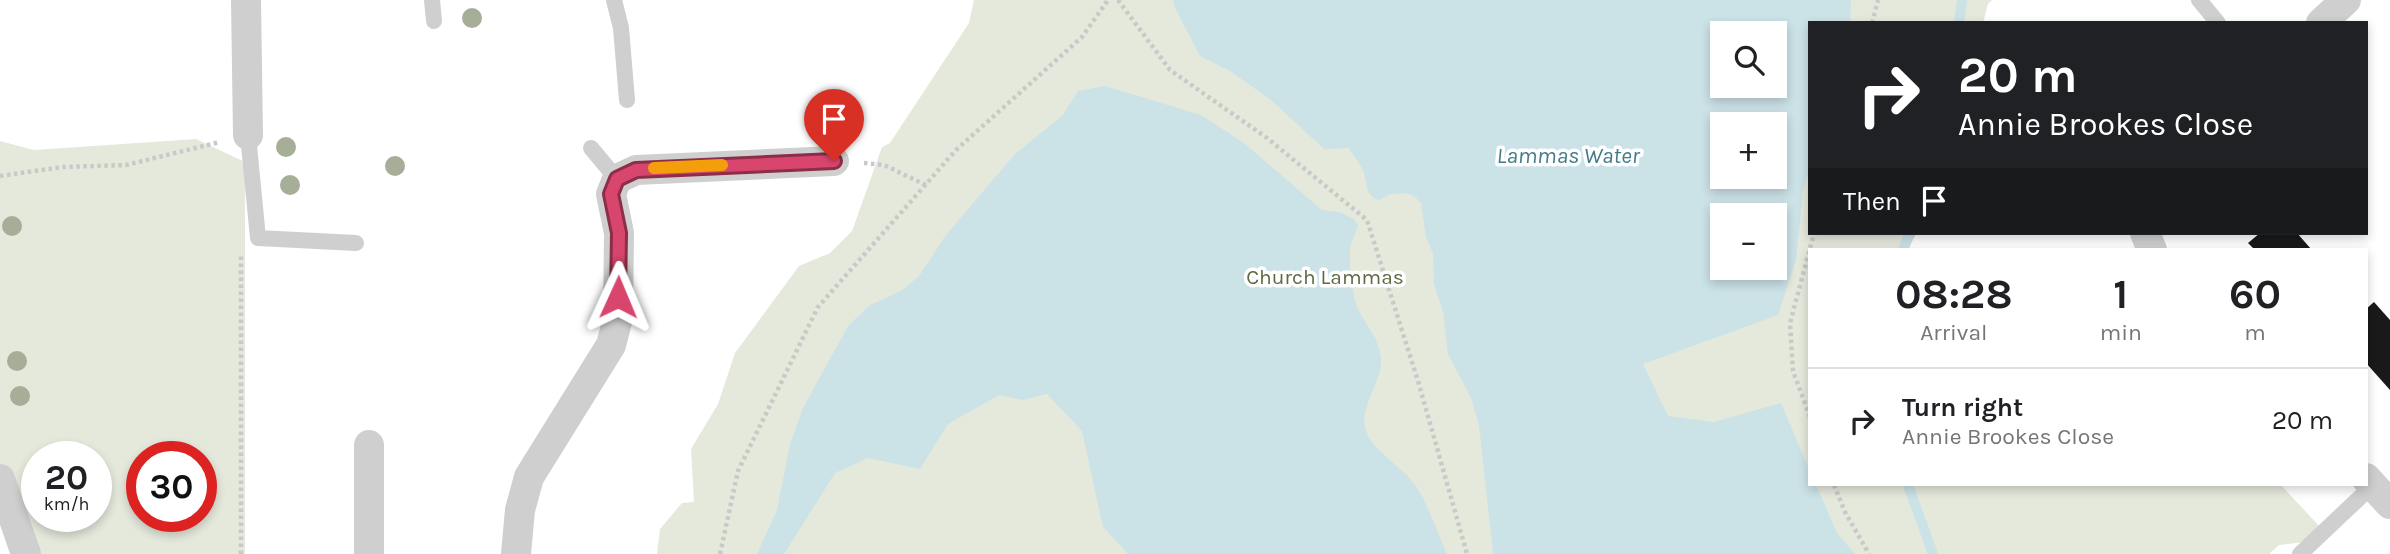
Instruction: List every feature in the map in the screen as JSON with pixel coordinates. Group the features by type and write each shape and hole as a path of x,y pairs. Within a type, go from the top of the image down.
{"street":[{"path":"246,0 248,135"},
{"path":"2323,21 2346,0"},
{"path":"516,554 520,510 528,477 611,345 618,318 619,233 611,194 617,179 636,170 648,169 834,161"},
{"path":"369,445 369,554"},
{"path":"0,479 26,554"}],"lane":[{"path":"432,0 434,21"},
{"path":"614,0 621,28 627,100"},
{"path":"2199,0 2216,21"},
{"path":"248,135 258,238 356,243"},
{"path":"591,148 617,179"},
{"path":"2300,554 2376,489"}],"path":[{"path":"720,554 738,471 818,307 956,150 1082,37 1108,0"},
{"path":"1118,0 1170,69 1267,138 1367,220 1418,381 1467,554"},
{"path":"1873,21 1878,0"},
{"path":"0,176 63,167 125,165 248,135"},
{"path":"834,161 884,165 926,185"},
{"path":"241,554 242,247"},
{"path":"1808,256 1790,323 1793,371 1808,412"},
{"path":"1835,486 1844,512 1869,554"}],"green space":[{"name":"Church Lammas","path":"974,0 1992,0 1988,4 1984,21 1808,21 1808,235 1916,235 1908,248 1808,248 1808,486 2282,486 2320,527 2304,542 2279,545 2269,554 657,554 660,529 682,503 694,502 691,449 718,404 735,353 799,266 830,253 852,231 882,147 890,143 969,23"},
{"path":"196,139 245,162 245,554 26,554 0,479 0,141 34,150"}],"water":[{"name":"Lammas Water","path":"1173,0 1851,0 1850,21 1808,21 1808,174 1803,192 1796,260 1778,315 1643,364 1668,416 1714,422 1781,403 1808,467 1808,486 1816,486 1837,533 1855,554 1493,554 1479,425 1471,398 1448,354 1443,312 1434,284 1433,254 1426,237 1421,203 1414,196 1405,193 1391,194 1379,200 1371,196 1363,170 1349,148 1324,149 1271,100 1230,71 1200,56"},
{"path":"1105,86 1201,115 1244,143 1322,210 1340,212 1355,220 1358,226 1350,257 1353,292 1359,311 1380,350 1381,358 1381,367 1365,412 1366,431 1374,445 1416,486 1447,554 1128,554 1103,527 1082,431 1047,394 1023,400 999,395 948,424 920,469 868,458 835,473 784,554 757,554 777,510 790,444 803,408 848,326 870,305 901,291 919,276 946,235 1015,154 1062,116 1078,91"}],"building":[{"path":"2258,235 2299,235 2310,248 2253,248 2248,243"},
{"path":"2374,302 2390,320 2390,390 2368,365 2368,307"}],"waterway":[{"path":"1959,21 1962,0"},
{"path":"1904,248 1909,235"},
{"path":"1908,486 1933,554"}],"slow traffic":[{"path":"654,168 722,165"}],"route":[{"path":"618,297 619,233 611,194 617,179 636,170 660,168 834,161"}]}
